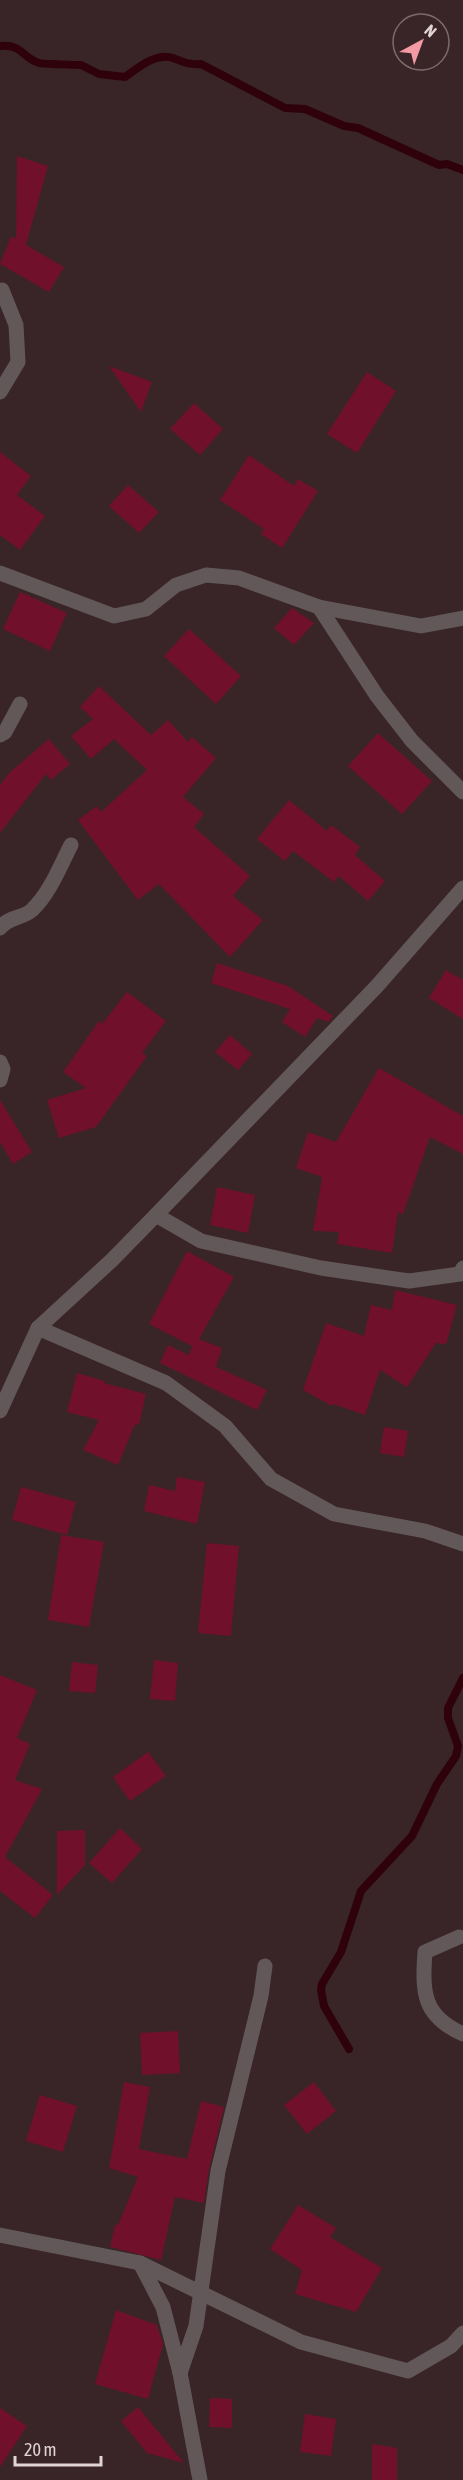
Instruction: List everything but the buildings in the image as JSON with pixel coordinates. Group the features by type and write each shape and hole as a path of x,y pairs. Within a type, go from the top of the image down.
{"street":[{"path":"0,392 18,362 16,325 2,290"},
{"path":"0,573 114,616 146,609 176,585 206,575 239,578 320,607 421,626 463,618"},
{"path":"320,607 346,651 391,714 412,741 463,792"},
{"path":"0,735 5,732 20,704"},
{"path":"0,928 6,920 31,911 52,882 71,845"},
{"path":"0,1411 38,1328 112,1260 156,1215 377,986 463,888"},
{"path":"0,1062 3,1069 0,1080"},
{"path":"156,1215 201,1241 321,1268 409,1281 460,1274 463,1268"},
{"path":"38,1328 165,1383 225,1426 271,1479 334,1514 425,1531 463,1544"},
{"path":"459,1937 425,1952 424,1992 430,2010 445,2026 463,2034"},
{"path":"180,2373 196,2326 203,2292 218,2171 261,1996 265,1966"},
{"path":"0,2235 140,2263 301,2342 408,2371 451,2346 463,2333"},
{"path":"140,2263 164,2307 180,2373 200,2480"}],"waterway":[{"path":"0,46 18,49 39,63 81,65 99,74 125,77 160,57 173,58 189,64 201,64 285,108 305,109 344,126 358,128 439,165 447,164 463,170"},
{"path":"349,2049 324,2006 322,1984 341,1952 361,1891 412,1836 437,1784 456,1756 458,1746 448,1718 448,1708 463,1678"}]}
